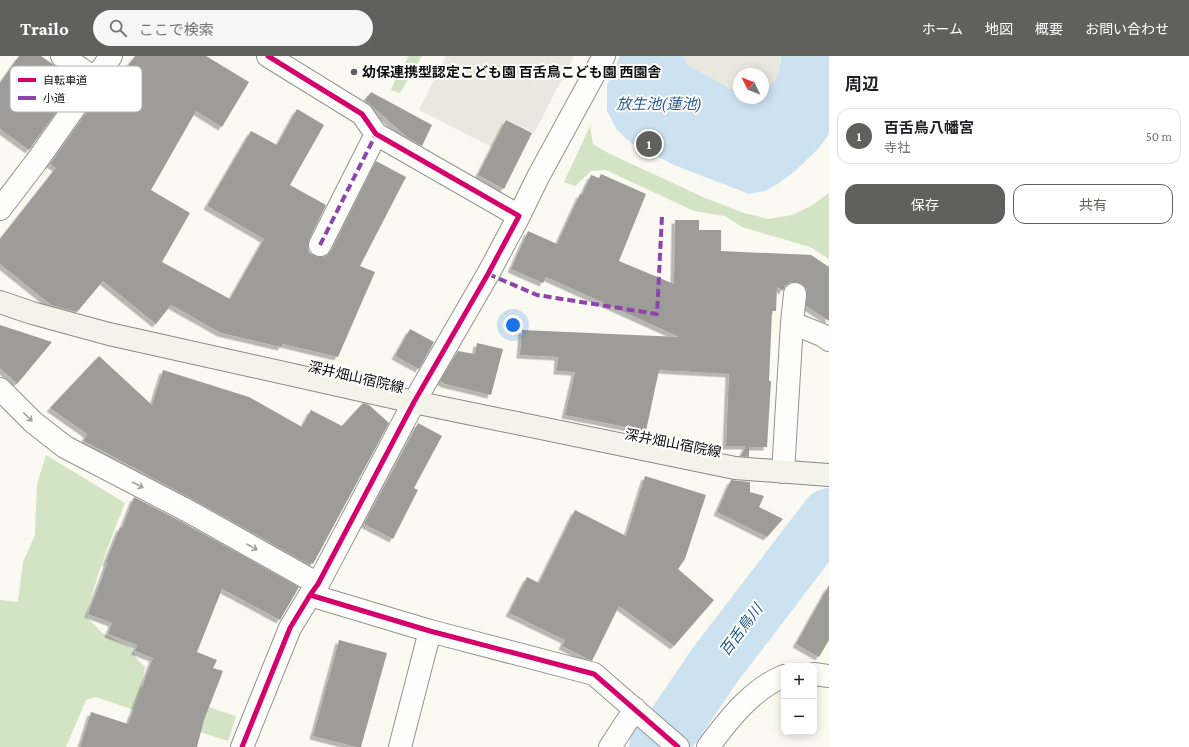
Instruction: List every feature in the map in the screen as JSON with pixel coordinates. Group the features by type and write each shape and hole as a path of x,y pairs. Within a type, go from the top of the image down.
{"main road":[{"name":"深井畑山宿院線","path":"0,302 32,313 109,334 414,402 735,468 829,474"}],"street":[{"path":"62,56 77,66"},
{"path":"105,66 112,56"},
{"path":"268,56 362,114 376,134 519,216"},
{"path":"242,747 290,628 314,590 414,402 488,274 538,177 604,56"},
{"path":"0,209 72,112"},
{"path":"320,245 376,134"},
{"path":"783,472 795,294"},
{"path":"792,323 822,335 829,340"},
{"path":"0,390 33,422 65,447 190,512 314,590 430,631 594,674 678,747"},
{"path":"400,747 430,631"},
{"path":"817,674 829,676"},
{"path":"708,747 756,692 773,680 781,677"},
{"path":"610,747 639,712"}],"green space":[{"path":"409,56 422,56 400,93 391,90 398,73"},
{"path":"590,126 593,144 608,153 705,198 744,213 769,219 792,215 811,206 829,193 829,259 810,247 742,227 725,216 694,211 606,170 591,171 575,186 564,182"},
{"path":"46,455 125,503 104,559 86,616 102,633 131,648 137,659 145,667 141,688 180,705 205,706 236,716 228,741 96,697 86,700 66,747 0,747 0,600 18,602 23,562 35,535 37,484"}],"shaded area":[{"path":"446,56 574,56 534,133 506,119 492,147 419,110"},
{"path":"683,56 781,56 780,72 769,87 769,68 733,68 733,90 688,65"}],"water":[{"name":"放生池(蓮池)","path":"620,56 683,56 688,65 733,90 733,104 769,104 769,86 775,80 779,72 781,56 829,56 829,134 818,149 795,171 779,183 765,191 749,194 674,165 631,143 617,130 607,111 607,85"}],"building":[{"path":"19,56 41,56 55,66 12,66"},
{"path":"135,56 206,56 249,82 222,127 196,111 151,190 190,213 162,262 230,299 264,239 207,206 251,131 277,145 297,109 324,125 290,185 326,205 309,240 309,252 315,256 326,256 331,251 376,161 406,177 360,266 375,272 338,357 283,344 281,347 221,333 171,305 156,324 103,281 77,312 51,305 0,264 0,239 56,168 50,164 87,112 142,112 142,66 128,66"},
{"path":"10,69 10,112 56,112 29,150 0,129 0,83"},
{"path":"371,92 432,125 422,146 407,137 365,100"},
{"path":"506,120 532,133 504,189 478,175"},
{"path":"601,174 646,194 619,261 674,284 675,220 699,220 699,230 721,230 721,251 811,255 829,267 829,321 806,306 807,289 802,284 790,282 785,286 783,291 777,287 776,311 772,311 769,381 771,381 767,447 749,447 749,457 741,456 746,446 726,446 729,374 659,370 646,431 565,415 575,372 557,371 558,357 520,355 522,330 679,337 546,277 543,283 511,269 528,231 557,244 580,194 582,195 591,175 599,178"},
{"path":"0,325 52,342 17,384 0,368"},
{"path":"410,329 434,342 419,369 395,356"},
{"path":"477,343 503,349 491,395 445,384 440,381 458,351 475,354"},
{"path":"99,356 152,405 163,370 249,397 302,427 311,410 342,426 363,403 369,405 389,423 313,564 311,563 310,565 196,501 84,441 87,434 50,408"},
{"path":"418,423 442,436 414,488 418,490 393,539 364,524"},
{"path":"645,476 706,495 685,559 678,569 714,600 674,646 619,606 592,661 562,646 565,640 509,613 527,577 539,583 575,510 626,536"},
{"path":"731,480 750,482 750,492 764,496 759,507 783,519 767,537 717,512"},
{"path":"134,497 299,587 280,620 222,589 197,652 217,660 213,668 223,671 204,720 197,747 80,747 91,712 128,724 153,658 135,651 137,645 108,634 112,623 88,614 103,575 106,562 120,527 122,528"},
{"path":"829,585 829,640 819,657 796,644"},
{"path":"339,640 387,653 361,747 313,736"}],"waterway":[{"name":"百舌鳥川","path":"657,747 677,721 715,665 829,516"}],"marked path":[{"path":"320,245 376,134"},
{"path":"488,274 537,295 657,314 662,216"}],"cycle path":[{"path":"242,747 290,628 318,584 414,402 488,274 519,216 376,134 362,114 268,56"},
{"path":"310,595 430,631 594,674 678,747"}],"place":[{"name":"幼保連携型認定こども園 百舌鳥こども園 西園舎","path":"354,72"},
{"name":"百舌鳥八幡宮","path":"649,144"}]}
